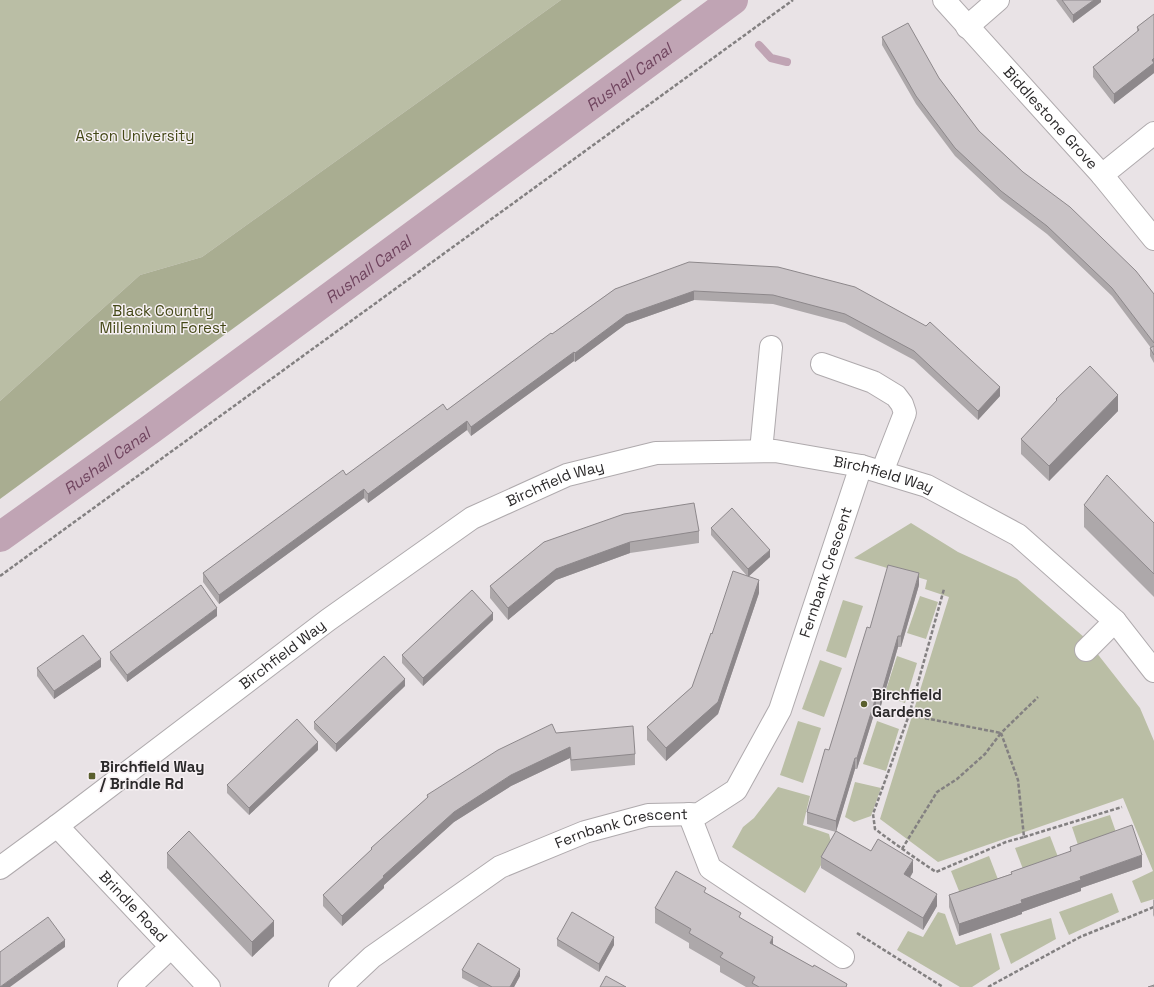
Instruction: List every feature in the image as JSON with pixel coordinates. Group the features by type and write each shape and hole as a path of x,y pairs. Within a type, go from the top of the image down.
{"street":[{"name":"Biddlestone Grove","path":"944,0 1102,175 1154,238"},
{"path":"967,27 998,0"},
{"path":"1102,175 1154,133"},
{"path":"761,451 771,347"},
{"name":"Fernbank Crescent","path":"340,987 372,957 500,867 585,832 648,815 699,814 736,790 780,710 871,469 905,413 902,404 896,396 873,382 822,364"},
{"name":"Birchfield Way","path":"0,868 328,620 472,518 567,475 656,453 775,451 871,469 927,486 1018,535 1114,621 1154,672"},
{"path":"1086,650 1114,621"},
{"path":"689,814 710,868 843,958"},
{"name":"Brindle Road","path":"57,826 208,987"},
{"path":"129,987 171,947"}],"path":[{"path":"0,576 793,0"},
{"path":"944,589 909,715 873,814 875,828 936,872 1006,842 1122,807"},
{"path":"902,848 937,792 957,779 986,754 1001,733 1038,697"},
{"path":"909,715 1001,733"},
{"path":"1001,733 1018,780 1024,837"},
{"path":"988,987 1080,937 1154,907"}],"green space":[{"name":"Aston University","path":"0,0 561,0 202,257 140,275 0,401"},
{"name":"Black Country Millennium Forest","path":"561,0 682,0 0,499 0,401 140,275 202,257"},
{"path":"911,523 958,552 1017,579 1085,638 1140,708 1154,741 1154,899 1141,903 1132,881 1153,871 1123,798 938,862 880,819 949,597 925,589 927,580 854,558"},
{"path":"920,596 938,602 926,639 907,633"},
{"path":"843,600 863,606 846,658 826,651"},
{"path":"897,656 917,663 905,703 884,696"},
{"path":"820,660 842,668 824,717 802,709"},
{"path":"798,721 821,728 803,783 780,775"},
{"path":"877,721 899,729 886,771 863,764"},
{"path":"855,782 881,788 871,816 854,822 845,817"},
{"path":"778,787 810,796 803,825 829,834 832,846 805,893 732,847 743,827 754,818"},
{"path":"1110,815 1118,838 1080,851 1072,827"},
{"path":"1050,836 1058,857 1023,869 1015,848"},
{"path":"989,856 999,882 961,896 951,871"},
{"path":"1112,893 1119,912 1069,935 1059,912"},
{"path":"938,912 945,914 956,945 991,933 1000,969 972,987 960,987 897,950 908,931 923,937"},
{"path":"1051,918 1056,939 1011,964 1000,934"}],"building":[{"path":"1062,0 1094,0 1073,15"},
{"path":"1154,14 1154,58 1152,60 1154,63 1114,94 1093,67 1139,30 1137,27"},
{"path":"908,23 939,78 979,131 1023,172 1070,207 1136,271 1154,294 1154,343 1112,288 1047,226 1001,191 955,148 916,96 882,37"},
{"path":"689,262 778,267 855,287 926,326 930,322 1000,387 978,411 914,351 845,314 773,295 694,291 626,315 471,427 467,421 368,494 364,489 219,595 203,573 343,470 346,475 443,404 447,410 551,333 552,334 615,289"},
{"path":"1154,346 1154,355 1150,348"},
{"path":"1090,366 1118,395 1049,466 1021,439 1057,400 1056,399"},
{"path":"1107,475 1154,523 1154,574 1084,505"},
{"path":"694,503 699,531 630,542 556,569 508,608 490,586 544,542 624,514"},
{"path":"732,508 770,550 748,569 711,528"},
{"name":"Birchfield Gardens","path":"888,565 919,573 901,636 898,636 880,698 876,697 857,758 855,758 836,821 807,812 825,749 829,750 867,627 870,628"},
{"path":"733,571 759,580 718,702 666,748 647,727 692,687"},
{"path":"201,585 217,608 127,675 110,652"},
{"path":"472,590 493,613 423,678 402,655"},
{"path":"83,635 101,659 54,691 37,668"},
{"path":"384,656 405,679 336,744 314,722"},
{"path":"297,719 318,742 249,808 227,785"},
{"path":"552,724 556,733 633,726 635,754 571,760 570,747 511,775 454,812 383,876 384,877 342,916 323,895 372,849 371,848 428,797 427,795 498,750"},
{"path":"1132,825 1142,855 1080,877 1081,880 1021,900 1022,903 959,924 949,895 1012,874 1011,872 1071,851 1070,847"},
{"path":"189,831 274,921 252,942 167,853"},
{"path":"836,831 871,851 878,839 913,860 904,874 937,894 923,918 821,857"},
{"path":"676,871 706,888 704,892 741,913 739,917 773,937 770,943 813,967 814,965 847,984 846,987 759,987 752,983 755,977 720,957 723,953 689,933 691,929 655,908"},
{"path":"572,912 614,937 599,964 557,939"},
{"path":"48,917 65,940 0,987 0,952"},
{"path":"478,943 520,969 510,987 492,987 462,970"},
{"path":"606,976 626,987 600,987"}],"waterway":[{"name":"Rushall Canal","path":"0,537 151,429 733,0"},
{"path":"759,45 771,58 787,62"}],"place":[{"name":"Birchfield Gardens","path":"864,704"},
{"name":"Birchfield Way / Brindle Rd","path":"92,776"}]}
